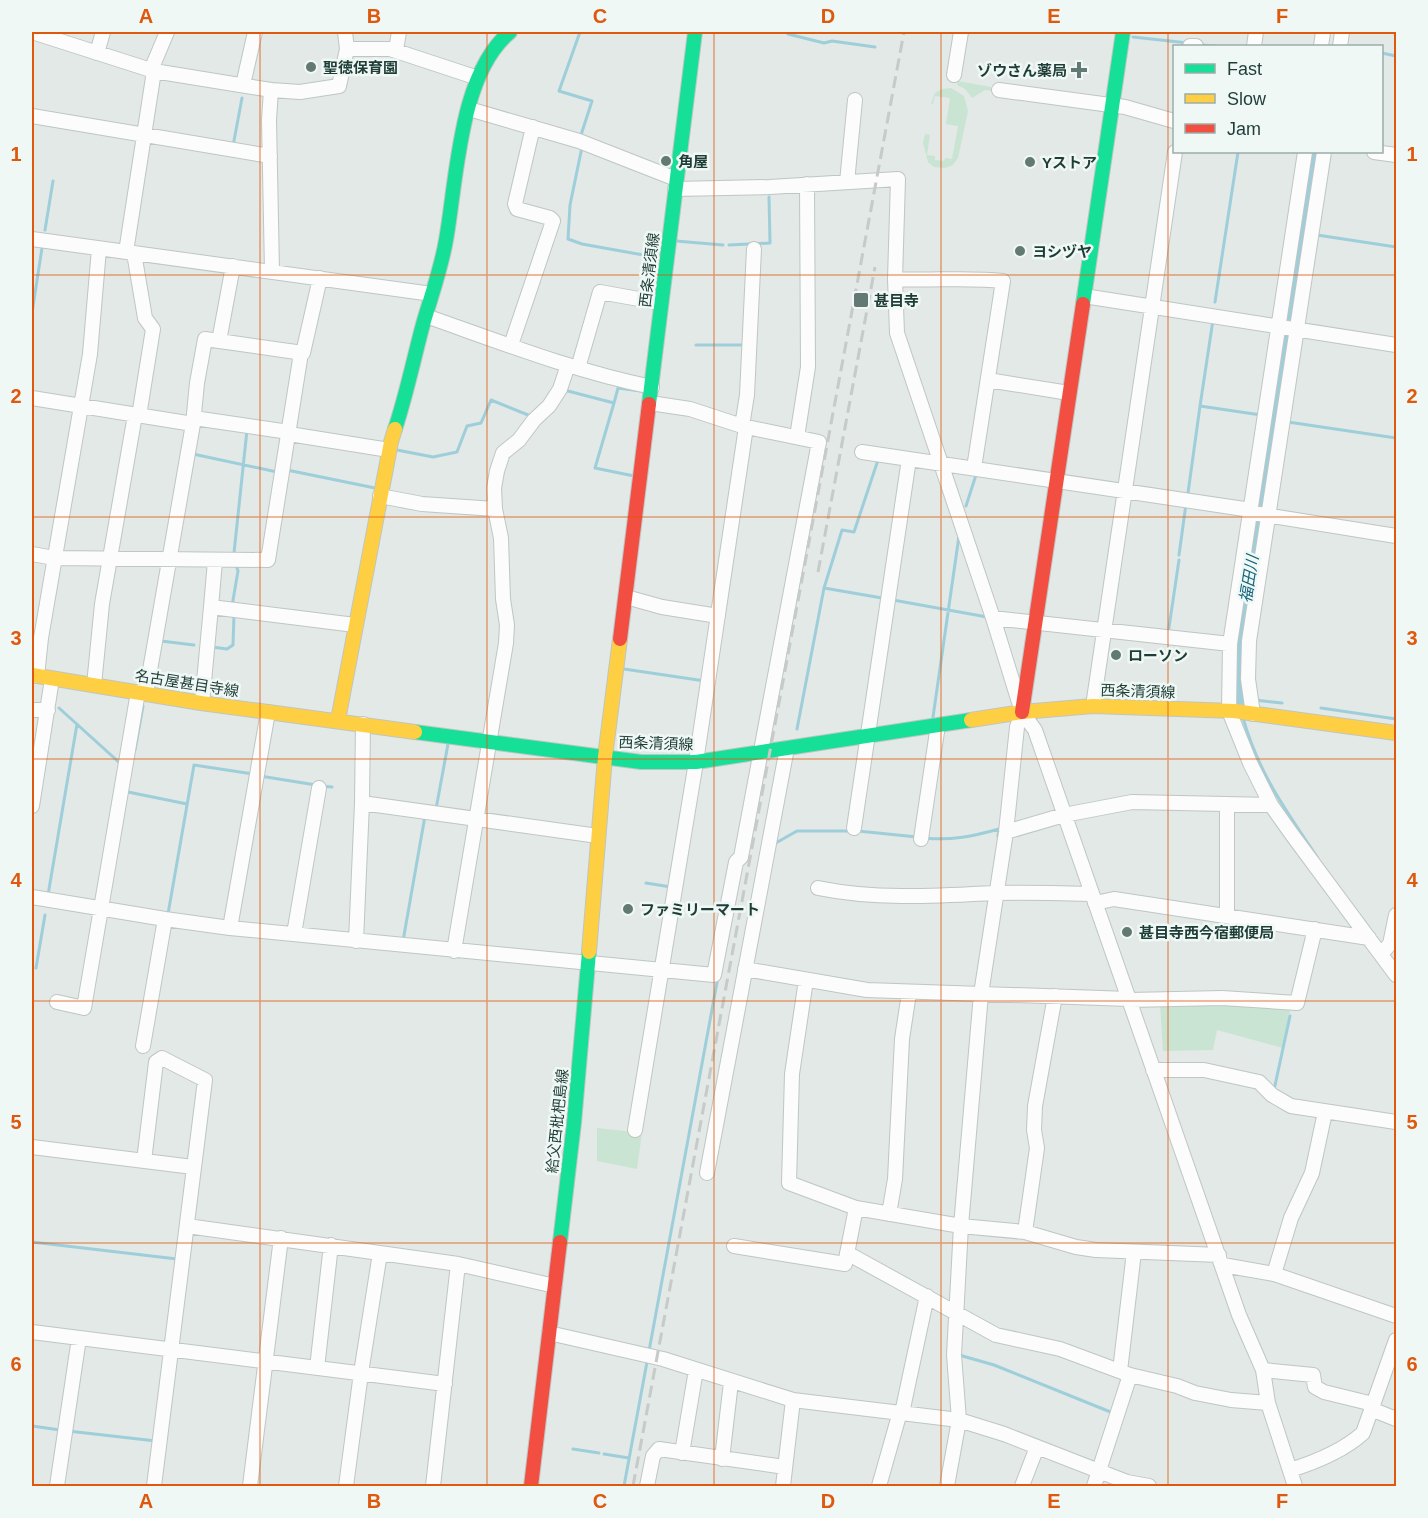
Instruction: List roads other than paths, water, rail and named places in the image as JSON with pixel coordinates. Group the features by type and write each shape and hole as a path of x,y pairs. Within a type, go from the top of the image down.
{"main road":[{"name":"西条清須線","path":"695,32 605,758 641,762 696,762 1022,712 1093,706 1241,712 1396,733"},
{"path":"1022,712 1123,32"},
{"path":"338,720 389,450 446,242 460,136 486,58 504,33"},
{"name":"名古屋甚目寺線","path":"34,676 202,703 605,758"},
{"name":"給父西枇杷島線","path":"531,1486 574,1123 605,758"}],"street":[{"path":"32,32 153,70 271,90 300,92 339,86 346,49 345,32"},
{"path":"97,53 103,32"},
{"path":"94,685 102,604 153,329 145,318 130,253 153,70 167,32"},
{"path":"243,85 255,32"},
{"path":"396,50 399,32"},
{"path":"954,75 961,32"},
{"path":"346,49 396,50 478,78"},
{"path":"271,90 272,272"},
{"path":"999,90 1112,105 1173,121"},
{"path":"847,182 855,100"},
{"path":"469,109 579,141 675,184 807,184 898,179 895,279 897,333 993,618 1022,712 1035,730 1239,1315 1263,1371 1268,1403 1295,1486"},
{"path":"32,116 270,156"},
{"path":"511,345 553,221 550,218 517,209 515,204 533,127"},
{"path":"1093,706 1175,153"},
{"path":"1241,712 1258,513 1278,326 1305,153"},
{"path":"1324,153 1295,329 1230,644 1250,763 1271,805 1369,938 1386,949 1396,975"},
{"path":"797,437 808,367 807,184"},
{"path":"32,239 432,294"},
{"path":"34,676 90,354 99,249"},
{"path":"635,1130 696,762 744,426 754,249"},
{"path":"219,341 233,266"},
{"path":"32,554 54,558 268,560 301,353 303,353 320,278"},
{"path":"895,279 937,281 973,278 1002,281 974,468"},
{"path":"454,951 502,671 507,625 503,599 501,538 495,509 494,488 503,453 519,440 534,420 549,406 560,389 573,366 600,292 662,303"},
{"path":"1084,296 1396,345"},
{"path":"426,316 616,380 652,387"},
{"path":"57,1002 84,1008 142,693 170,559 205,339 301,353"},
{"path":"988,380 1069,393"},
{"path":"32,398 137,415 289,433 389,450"},
{"path":"32,897 230,928 714,975 735,862 741,857 819,442 744,426 690,409 650,403"},
{"path":"862,452 1125,491 1396,536"},
{"path":"854,828 909,459"},
{"path":"381,496 422,504 495,509"},
{"path":"202,703 215,561"},
{"path":"626,597 662,607 718,616"},
{"path":"211,607 355,625"},
{"path":"993,618 1230,644"},
{"path":"32,806 52,679"},
{"path":"32,710 48,710"},
{"path":"230,928 268,712"},
{"path":"947,1486 959,1419 954,1355 961,1226 981,994 1006,832 1017,727 1022,712"},
{"path":"356,941 363,724"},
{"path":"921,839 938,724"},
{"path":"707,1173 787,748"},
{"path":"294,934 319,789"},
{"path":"1006,832 1064,815 1132,802 1271,805"},
{"path":"362,803 598,836"},
{"path":"1227,804 1227,915"},
{"path":"818,888 842,893 900,896 996,893 1114,899 1369,938"},
{"path":"1386,949 1396,915"},
{"path":"143,1046 165,919"},
{"path":"745,969 867,990 909,993 1129,1000 1222,998 1297,1003 1315,929"},
{"path":"806,980 792,1074 789,1183 856,1208 889,1214 961,1226 1025,1232 1076,1247 1221,1260 1274,1274 1396,1316"},
{"path":"889,1214 895,1179 902,1039 909,993"},
{"path":"1025,1232 1038,1148 1034,1130 1035,1106 1055,996"},
{"path":"144,1161 156,1062 162,1058 205,1080 154,1486"},
{"path":"1153,1070 1204,1070 1259,1082 1282,1102 1291,1106 1396,1122"},
{"path":"1274,1274 1291,1218 1312,1173 1325,1112"},
{"path":"32,1147 193,1167"},
{"path":"734,1246 845,1264 856,1208"},
{"path":"187,1226 458,1264 555,1287"},
{"path":"250,1486 281,1238"},
{"path":"317,1368 332,1245"},
{"path":"346,1486 380,1252"},
{"path":"1094,1486 1125,1373 1134,1252"},
{"path":"847,1253 996,1335 1060,1349 1125,1373 1178,1386 1195,1394 1268,1403"},
{"path":"433,1486 458,1264"},
{"path":"879,1486 901,1412 927,1296"},
{"path":"32,1332 445,1384"},
{"path":"549,1333 663,1359 793,1400 959,1419 1127,1482 1149,1486"},
{"path":"57,1486 79,1338"},
{"path":"1290,1470 1316,1462 1363,1433 1396,1340"},
{"path":"682,1453 696,1370"},
{"path":"1263,1371 1313,1375 1315,1387 1324,1392 1372,1406 1396,1419"},
{"path":"723,1459 731,1382"},
{"path":"783,1486 793,1400"},
{"path":"1022,1486 1036,1447"},
{"path":"647,1486 653,1456 659,1449 785,1467"}],"water":[{"path":"1309,153 1319,153 1245,640 1248,710 1234,708 1232,660"}],"waterway":[{"path":"580,32 559,91 592,101 581,135"},
{"path":"789,32 788,34 824,43 832,41 875,47"},
{"path":"1133,37 1188,43"},
{"path":"1383,53 1396,56"},
{"path":"233,146 242,98"},
{"path":"582,147 570,205 568,239 582,244 660,258"},
{"path":"1215,302 1238,153"},
{"path":"45,230 53,181"},
{"path":"729,245 770,243 769,197"},
{"path":"1317,235 1396,247"},
{"path":"676,241 723,245"},
{"path":"32,313 42,248"},
{"path":"1213,320 1200,406 1261,415"},
{"path":"696,345 745,345"},
{"path":"564,390 614,403 618,388 641,391"},
{"path":"397,450 433,457 457,452 467,426 481,423 491,400 533,417"},
{"path":"614,403 595,468 634,476"},
{"path":"1188,493 1200,406"},
{"path":"1288,422 1396,438"},
{"path":"234,553 247,430"},
{"path":"193,454 277,472"},
{"path":"824,588 842,530 854,532 878,460"},
{"path":"287,470 375,488"},
{"path":"966,506 976,475"},
{"path":"1179,555 1186,504"},
{"path":"933,717 959,536"},
{"path":"1168,634 1179,560"},
{"path":"232,606 238,571 236,564"},
{"path":"797,729 824,588 882,598"},
{"path":"893,600 987,617"},
{"path":"212,647 227,649 233,645 234,614"},
{"path":"161,641 194,645"},
{"path":"624,669 705,681"},
{"path":"1255,700 1282,703"},
{"path":"135,750 143,706"},
{"path":"59,708 121,764"},
{"path":"1321,708 1396,719"},
{"name":"福田川","path":"1243,718 1265,774 1317,857"},
{"path":"48,895 77,724"},
{"path":"436,809 448,744"},
{"path":"168,914 194,765 253,774"},
{"path":"260,776 316,785"},
{"path":"322,786 332,787"},
{"path":"128,792 187,804"},
{"path":"403,941 425,816"},
{"path":"925,838 962,837 999,829 998,836"},
{"path":"774,844 797,831 851,831"},
{"path":"858,831 917,837"},
{"path":"646,883 671,887"},
{"path":"36,968 45,915"},
{"path":"649,1351 718,977"},
{"path":"1274,1090 1290,1016"},
{"path":"32,1242 177,1259"},
{"path":"959,1355 994,1365 1113,1413"},
{"path":"624,1486 647,1362"},
{"path":"32,1426 60,1430"},
{"path":"68,1431 156,1441"},
{"path":"573,1449 599,1453"},
{"path":"604,1454 629,1458"}],"railway":[{"path":"633,1486 904,32"},
{"path":"818,572 875,267"}],"place":[{"name":"聖徳保育園","path":"311,67"},
{"name":"ゾウさん薬局","path":"1079,70"},
{"name":"角屋","path":"666,161"},
{"name":"Yストア","path":"1030,162"},
{"name":"ヨシヅヤ","path":"1020,251"},
{"name":"甚目寺","path":"861,300"},
{"name":"ローソン","path":"1116,655"},
{"name":"ファミリーマート","path":"628,909"},
{"name":"甚目寺西今宿郵便局","path":"1127,932"}]}
